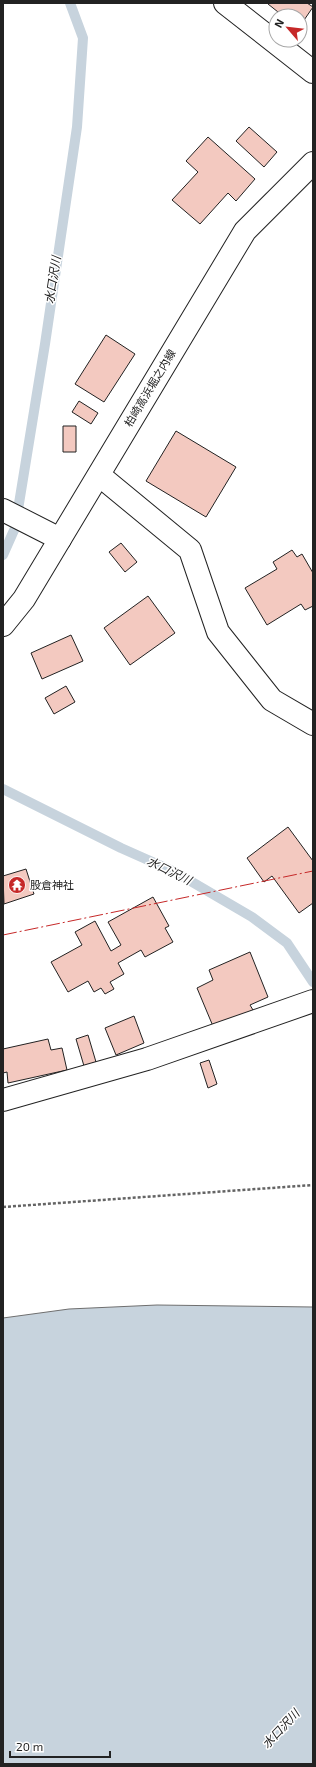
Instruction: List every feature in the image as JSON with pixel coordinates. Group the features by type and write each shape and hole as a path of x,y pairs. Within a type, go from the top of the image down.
{"street":[{"path":"225,3 313,72"},
{"name":"柏崎高浜堀之内線","path":"3,626 24,599 244,231 313,163"},
{"path":"98,475 190,550 218,632 272,700 313,724"},
{"path":"3,510 60,539"},
{"path":"3,1100 147,1059 313,1001"}],"path":[{"path":"3,1207 313,1185"}],"water":[{"path":"157,1305 313,1307 313,1764 3,1764 3,1318 69,1309"}],"building":[{"path":"307,3 313,7 308,14 308,8 273,8 268,4"},
{"path":"249,127 277,152 264,167 236,141"},
{"path":"208,137 255,179 236,201 228,193 200,224 172,200 198,172 186,161"},
{"path":"106,335 135,354 104,402 75,384"},
{"path":"79,401 98,413 91,424 72,412"},
{"path":"63,426 76,426 76,452 63,452"},
{"path":"176,431 236,467 206,517 146,481"},
{"path":"121,543 137,562 125,572 109,552"},
{"path":"292,550 297,557 302,554 313,573 313,606 305,610 301,604 267,625 245,588 277,569 273,562"},
{"path":"148,596 175,633 130,665 104,628"},
{"path":"71,635 83,661 42,679 31,653"},
{"path":"66,686 75,702 54,714 45,698"},
{"path":"288,827 313,861 313,903 299,913 272,876 264,882 247,858"},
{"name":"股倉神社","path":"26,869 34,894 4,904 3,876"},
{"path":"153,897 169,926 165,928 173,942 145,957 141,950 118,963 124,974 110,982 114,989 105,994 101,988 94,992 88,981 68,992 51,962 82,945 75,932 95,921 111,951 121,945 108,922"},
{"path":"250,952 268,997 250,1005 253,1010 215,1031 197,988 213,980 209,970"},
{"path":"134,1016 144,1043 116,1055 105,1028"},
{"path":"88,1035 96,1062 84,1066 76,1039"},
{"path":"48,1039 51,1050 62,1048 67,1070 8,1083 7,1072 3,1073 3,1049"},
{"path":"209,1060 217,1084 208,1088 200,1063"}],"waterway":[{"name":"水口沢川","path":"3,555 15,528 45,344 77,127 83,38 70,3"},
{"name":"水口沢川","path":"3,789 121,848 175,872 252,917 287,943 313,982"}],"power":[{"path":"3,935 313,871"}],"place":[{"name":"股倉神社","path":"17,885"}]}
